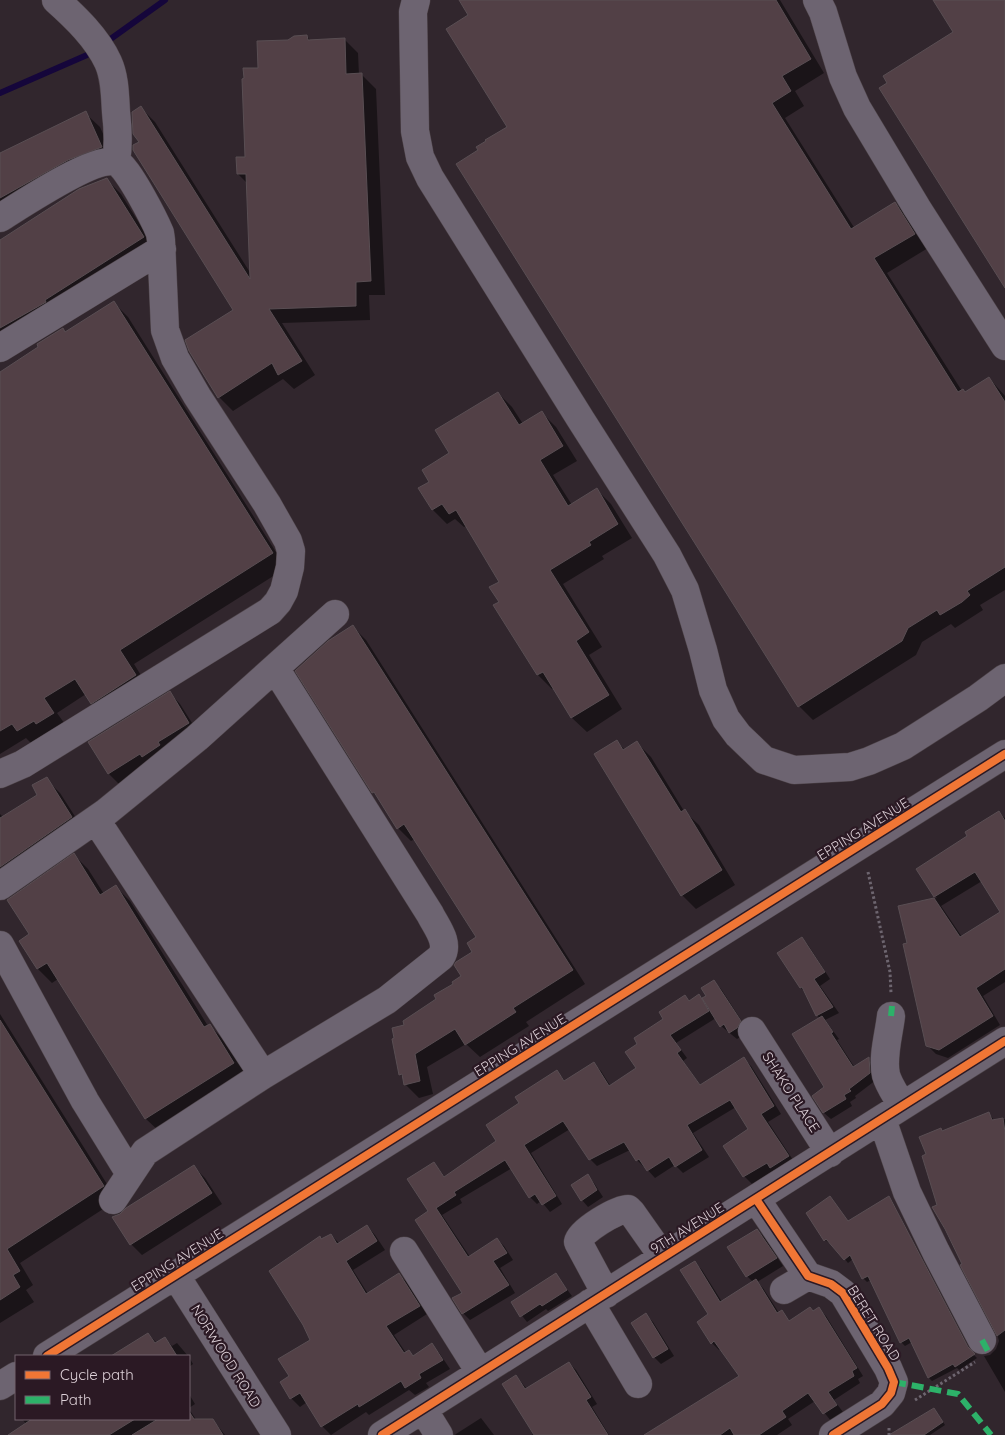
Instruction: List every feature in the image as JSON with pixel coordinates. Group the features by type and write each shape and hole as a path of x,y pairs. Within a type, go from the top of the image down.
{"street":[{"path":"56,0 72,14 90,35 108,62 112,76 119,146 116,162"},
{"path":"416,0 414,12 415,131 420,157 430,178 667,555 685,590 713,690 726,719 738,735 764,760 794,770 850,767 903,746 978,698 1005,678"},
{"path":"817,0 823,12 843,77 857,108 1005,346"},
{"path":"0,218 58,183 101,162 121,164 156,224 162,240 165,330 168,343 197,396 267,504 288,541 291,551 290,567 284,591 270,611 23,764 0,774"},
{"path":"0,348 162,249"},
{"path":"0,886 96,820 196,738 335,614"},
{"path":"113,1200 145,1152 263,1075 387,1000 440,957 444,951 444,943 430,914 275,668"},
{"name":"EPPING AVENUE","path":"49,1355 1005,754"},
{"path":"96,820 263,1075"},
{"path":"0,945 85,1101 130,1174"},
{"path":"891,1008 886,1048 886,1074 891,1086 892,1112 908,1192 981,1349"},
{"name":"SHAKO PLACE","path":"752,1031 830,1153"},
{"name":"9TH AVENUE","path":"382,1435 1005,1041"},
{"path":"756,1199 808,1276 784,1290"},
{"path":"638,1384 598,1299 578,1238 617,1211 628,1210 632,1212 663,1257"},
{"path":"404,1251 480,1372"},
{"name":"NORWOOD ROAD","path":"176,1276 277,1435"},
{"name":"BERET ROAD","path":"808,1276 831,1284 843,1293 888,1368 894,1382 891,1393 882,1404 833,1435"},
{"path":"0,1386 15,1377"},
{"path":"423,1409 439,1435"}],"path":[{"path":"868,872 890,972 891,1008"},
{"path":"910,1403 981,1349"},
{"path":"889,1422 890,1435"}],"building":[{"path":"459,0 776,0 811,59 782,76 791,91 772,103 851,229 895,202 915,234 874,258 958,392 963,389 965,392 989,377 1005,402 1005,567 967,591 970,595 962,602 940,615 937,610 908,628 902,641 798,707 456,164 478,150 476,147 485,140 507,127 446,29 468,15"},
{"path":"933,0 1005,0 1005,288 879,88 887,83 883,76 953,32"},
{"path":"307,35 308,40 345,38 346,74 362,73 371,281 356,282 356,306 269,309 302,361 278,375 272,363 218,398 189,351 185,340 233,310 133,150 133,145 139,142 133,134 132,112 141,106 250,279 246,174 237,174 236,157 245,157 243,68 258,68 257,41 288,40 294,36"},
{"path":"86,111 102,147 68,160 0,198 0,153"},
{"path":"107,178 144,237 45,300 46,302 0,328 0,240 79,189"},
{"path":"114,301 273,553 120,650 136,675 91,704 75,679 44,698 54,713 36,724 34,721 17,731 12,724 0,731 0,372 38,347 37,344 63,328 65,332"},
{"path":"498,392 519,425 542,411 563,446 540,460 568,506 597,488 618,524 589,542 591,545 550,570 589,632 576,641 609,695 571,718 543,672 537,675 493,605 499,602 489,587 499,582 456,510 449,514 442,504 432,510 418,488 429,482 422,470 449,453 435,430"},
{"path":"353,625 573,970 513,1008 516,1012 465,1045 455,1029 415,1054 420,1081 404,1085 402,1074 399,1075 392,1039 394,1038 392,1028 404,1025 403,1021 436,999 434,995 453,984 452,982 461,976 454,965 472,952 467,943 476,937 404,824 397,829 374,792 372,793 295,671 328,641"},
{"path":"170,691 189,723 158,742 160,745 142,757 140,754 108,774 88,742"},
{"path":"617,740 623,750 637,741 681,812 685,809 722,870 681,896 594,754"},
{"path":"47,777 72,817 0,867 0,818 37,795 32,785"},
{"path":"999,811 1005,821 1005,969 976,988 993,1016 939,1050 926,1046 903,944 907,943 898,906 934,898 960,937 1000,912 975,872 934,897 916,869 967,836 965,832"},
{"path":"74,853 100,895 116,885 204,1027 210,1024 234,1063 145,1119 47,963 37,969 19,941 29,934 7,900"},
{"path":"802,937 825,972 814,979 833,1007 816,1016 802,987 800,988 777,953"},
{"path":"714,980 741,1021 737,1028 729,1033 724,1024 720,1027 702,998 706,996 701,988"},
{"path":"699,994 709,1011 670,1035 681,1050 677,1053 700,1085 744,1057 774,1106 761,1114 789,1156 770,1168 767,1163 743,1177 723,1146 748,1129 730,1100 687,1125 702,1150 675,1167 669,1157 647,1171 639,1159 636,1161 624,1142 589,1160 563,1121 524,1145 556,1196 542,1205 535,1194 529,1198 505,1160 454,1192 456,1195 436,1208 468,1257 497,1238 507,1253 493,1261 509,1285 462,1314 452,1298 462,1293 415,1220 428,1211 407,1179 434,1162 444,1177 496,1141 486,1125 519,1103 515,1097 557,1070 564,1081 594,1062 609,1086 636,1068 625,1052 637,1044 634,1038 663,1019 659,1012 685,995 689,1001"},
{"path":"822,1016 853,1067 869,1057 870,1073 849,1089 851,1091 844,1095 846,1099 823,1113 812,1096 824,1087 792,1034"},
{"path":"0,1020 104,1186 7,1249 20,1271 13,1275 20,1287 0,1300"},
{"path":"989,1112 992,1120 1003,1118 1005,1132 1005,1330 997,1336 960,1265 962,1264 945,1229 932,1207 937,1205 922,1156 926,1154 919,1137 941,1128 942,1131"},
{"path":"194,1165 212,1193 130,1245 112,1217 120,1214 126,1208"},
{"path":"588,1174 597,1190 581,1201 571,1185"},
{"path":"830,1196 848,1221 889,1196 968,1347 975,1354 955,1367 953,1364 928,1378 909,1338 900,1343 868,1276 862,1279 850,1255 844,1260 826,1239 824,1241 806,1213"},
{"path":"367,1225 377,1241 346,1261 366,1294 399,1273 420,1306 386,1326 404,1353 409,1350 413,1356 432,1343 443,1360 419,1374 421,1378 405,1388 401,1381 359,1407 358,1404 321,1427 300,1393 290,1399 280,1382 289,1376 278,1359 310,1340 303,1325 269,1271 320,1236 321,1239 331,1234 337,1244"},
{"path":"757,1229 777,1258 746,1277 727,1247"},
{"path":"695,1261 720,1302 756,1279 777,1313 782,1310 789,1321 810,1307 813,1311 819,1307 857,1368 852,1371 854,1376 828,1392 837,1405 823,1414 808,1393 782,1411 786,1417 759,1435 734,1435 730,1428 720,1435 644,1435 739,1376 714,1341 711,1344 697,1322 708,1314 680,1270"},
{"path":"556,1273 567,1290 520,1317 511,1302"},
{"path":"646,1313 668,1349 653,1358 631,1323"},
{"path":"148,1333 155,1343 165,1337 176,1355 113,1355"},
{"path":"569,1362 591,1397 586,1400 608,1435 534,1435 502,1384 516,1375 525,1389"},
{"path":"934,1408 943,1422 924,1435 889,1435"},
{"path":"190,1413 194,1419 213,1419 223,1435 132,1435 156,1420 190,1420"},
{"path":"30,1420 133,1420 109,1435 8,1435"}],"waterway":[{"path":"105,43 165,0"},
{"path":"0,93 95,50"}],"marked path":[{"path":"891,1016 892,1006"},
{"path":"982,1340 989,1353"},
{"path":"894,1382 958,1394 991,1435"}],"cycle path":[{"path":"49,1355 1005,754"},
{"path":"382,1435 1005,1041"},
{"path":"756,1199 808,1276 831,1284 843,1293 888,1368 894,1382 891,1393 882,1404 833,1435"}]}
